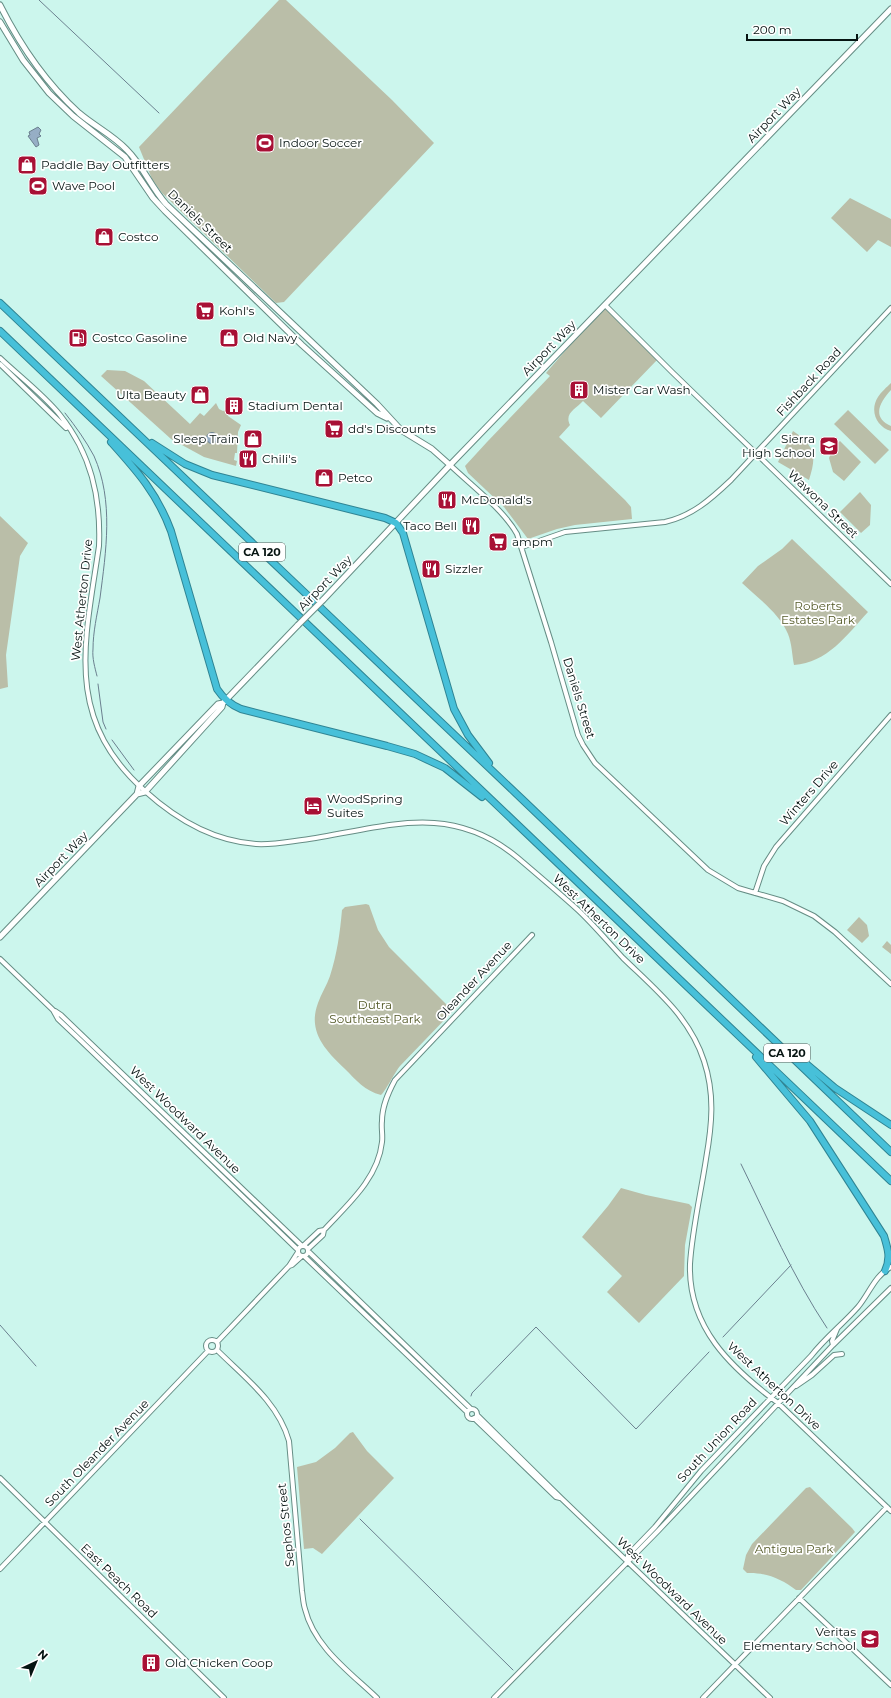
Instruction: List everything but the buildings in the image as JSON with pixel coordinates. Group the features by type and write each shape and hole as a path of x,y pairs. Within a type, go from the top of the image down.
{"highway":[{"name":"CA 120","path":"0,303 891,1152"},
{"name":"CA 120","path":"0,331 891,1181"},
{"path":"122,420 167,454 193,468 232,480 385,518 396,523 402,533 454,709 478,750 524,801"},
{"path":"95,421 151,489 165,515 218,689 225,701 241,709 387,746 415,754 435,762 463,781 512,820"},
{"path":"684,954 818,1074 857,1104 891,1125"},
{"path":"746,1042 759,1061 808,1118 884,1236 891,1255 890,1263 884,1271"},
{"path":"884,1236 887,1236 891,1241"}],"main road":[{"name":"Daniels Street","path":"0,5 11,27 30,57 56,90 79,113 127,149 155,191 166,204 377,404 390,420 401,430 432,449 450,465"},
{"name":"Airport Way","path":"145,792 222,707 225,701 323,600 450,465 891,9"},
{"name":"Daniels Street","path":"0,22 29,69 60,104 88,130 125,157 153,198 165,211 302,345 378,413 390,420"},
{"name":"Airport Way","path":"0,937 137,794 139,786 218,704 225,701"},
{"path":"137,794 145,792"}],"street":[{"name":"Wawona Street","path":"605,304 672,372 891,584"},
{"name":"Fishback Road","path":"522,547 565,532 654,524 675,520 697,510 712,499 891,308"},
{"name":"West Atherton Drive","path":"0,358 60,415 74,436 94,478 99,510 99,546 86,636 86,682 91,711 104,743 122,769 145,792 173,815 204,831 223,838 250,843 272,844 405,822 432,822 458,826 485,836 505,848 579,911 671,1004 687,1025 701,1052 710,1087 712,1113 710,1138 691,1253 690,1275 693,1298 700,1320 712,1341 738,1368 762,1392 778,1403 891,1511"},
{"name":"West Atherton Drive","path":"0,364 74,436"},
{"name":"Daniels Street","path":"450,465 510,523 522,547 578,735 589,755 608,776 708,870 728,884 783,901 805,911 823,922 891,984"},
{"name":"Winters Drive","path":"755,893 764,866 776,847 891,715"},
{"name":"Oleander Avenue","path":"324,1230 353,1200 369,1179 375,1167 382,1142 382,1118 384,1104 395,1080 532,935"},
{"name":"West Woodward Avenue","path":"0,959 77,1037 300,1248"},
{"path":"217,1342 213,1340 208,1342 206,1345 208,1351 212,1353 217,1350 217,1342 289,1266 300,1248 319,1231 324,1230"},
{"path":"289,1266 308,1251 323,1235 324,1230"},
{"path":"300,1248 308,1251 469,1410"},
{"path":"300,1248 303,1256 469,1410 476,1410 476,1417 468,1417 469,1410"},
{"name":"South Union Road","path":"627,1561 628,1555 655,1528 689,1484 811,1356 823,1340 837,1329 859,1306 878,1278 884,1271 891,1267"},
{"name":"South Union Road","path":"494,1698 658,1531 832,1344 891,1288"},
{"path":"832,1344 837,1329"},
{"name":"Sephos Street","path":"217,1350 273,1406 286,1430 289,1441 302,1591 305,1610 311,1626 329,1652 377,1698"},
{"name":"South Oleander Avenue","path":"0,1569 208,1351"},
{"path":"792,1388 807,1380 834,1355 842,1354"},
{"name":"West Woodward Avenue","path":"476,1417 770,1698"},
{"name":"East Peach Road","path":"0,1478 224,1698"},
{"path":"703,1698 887,1507"},
{"path":"799,1598 891,1685"}],"green space":[{"path":"279,0 286,0 392,100 434,143 284,302 276,303 162,193 152,179 139,147"},
{"path":"850,198 891,219 891,247 878,240 867,252 831,218"},
{"path":"606,308 657,360 601,418 583,401 570,414 570,425 559,437 625,500 631,507 632,519 575,525 557,529 528,539 504,507 468,473 465,466 550,376 546,373 584,329"},
{"path":"107,370 125,371 144,381 190,424 200,413 204,416 216,403 219,409 223,411 226,410 228,416 241,425 238,432 237,453 235,453 234,460 237,461 236,466 204,457 171,439 101,376"},
{"path":"891,383 891,390 881,404 879,414 885,422 891,426 891,431 886,429 878,422 874,413 874,408 875,402 879,395"},
{"path":"848,410 889,450 875,464 834,424"},
{"path":"793,431 806,441 812,452 813,464 809,480 778,462"},
{"path":"840,441 861,462 844,481 833,472 829,458 834,446"},
{"path":"860,492 871,505 870,525 861,533 840,512"},
{"path":"0,516 28,543 20,556 6,655 8,687 0,689"},
{"name":"Roberts Estates Park","path":"792,539 868,612 836,646 817,659 794,665 788,634 780,620 742,583 758,566 782,549"},
{"name":"Dutra Southeast Park","path":"366,904 369,905 378,930 389,947 452,1010 451,1013 400,1066 381,1095 370,1091 361,1085 331,1055 320,1040 315,1023 315,1013 318,1003 329,979 335,960 342,910 345,907"},
{"path":"859,917 867,925 869,936 862,943 847,930"},
{"path":"887,941 891,945 891,954 882,947"},
{"path":"621,1188 689,1204 692,1207 685,1245 684,1276 639,1323 607,1292 622,1276 582,1237"},
{"path":"353,1432 367,1451 394,1478 322,1554 313,1548 304,1549 297,1467 316,1462"},
{"name":"Antigua Park","path":"810,1487 855,1532 801,1590 796,1590 767,1575 747,1573 743,1569 746,1555 752,1544 806,1488"}],"water":[{"path":"38,127 41,130 39,134 41,136 37,138 39,145 36,147 28,136 30,135 29,132"},
{"path":"210,433 214,433 216,434 216,442 210,443 207,440 207,436"}],"waterway":[{"path":"39,0 159,113"},
{"path":"65,413 81,434 94,456 104,491 107,526 106,544 93,643 93,659 97,676"},
{"path":"98,684 103,722 106,729"},
{"path":"112,740 134,770"},
{"path":"741,1164 803,1289 827,1328"},
{"path":"723,1337 791,1265"},
{"path":"0,1325 36,1366"},
{"path":"471,1396 472,1393 536,1327 636,1429 709,1352"},
{"path":"360,1519 513,1670"}],"place":[{"name":"Indoor Soccer","path":"265,143"},
{"name":"Paddle Bay Outfitters","path":"27,165"},
{"name":"Wave Pool","path":"38,186"},
{"name":"Costco","path":"104,237"},
{"name":"Kohl's","path":"205,311"},
{"name":"Costco Gasoline","path":"78,338"},
{"name":"Old Navy","path":"229,338"},
{"name":"Mister Car Wash","path":"579,390"},
{"name":"Ulta Beauty","path":"200,395"},
{"name":"Stadium Dental","path":"234,406"},
{"name":"dd's Discounts","path":"334,429"},
{"name":"Sleep Train","path":"253,439"},
{"name":"Sierra High School","path":"829,446"},
{"name":"Chili's","path":"248,459"},
{"name":"Petco","path":"324,478"},
{"name":"McDonald's","path":"447,500"},
{"name":"Taco Bell","path":"471,526"},
{"name":"ampm","path":"498,542"},
{"name":"Sizzler","path":"431,569"},
{"name":"WoodSpring Suites","path":"313,806"},
{"name":"Veritas Elementary School","path":"870,1639"},
{"name":"Old Chicken Coop","path":"151,1663"}]}
